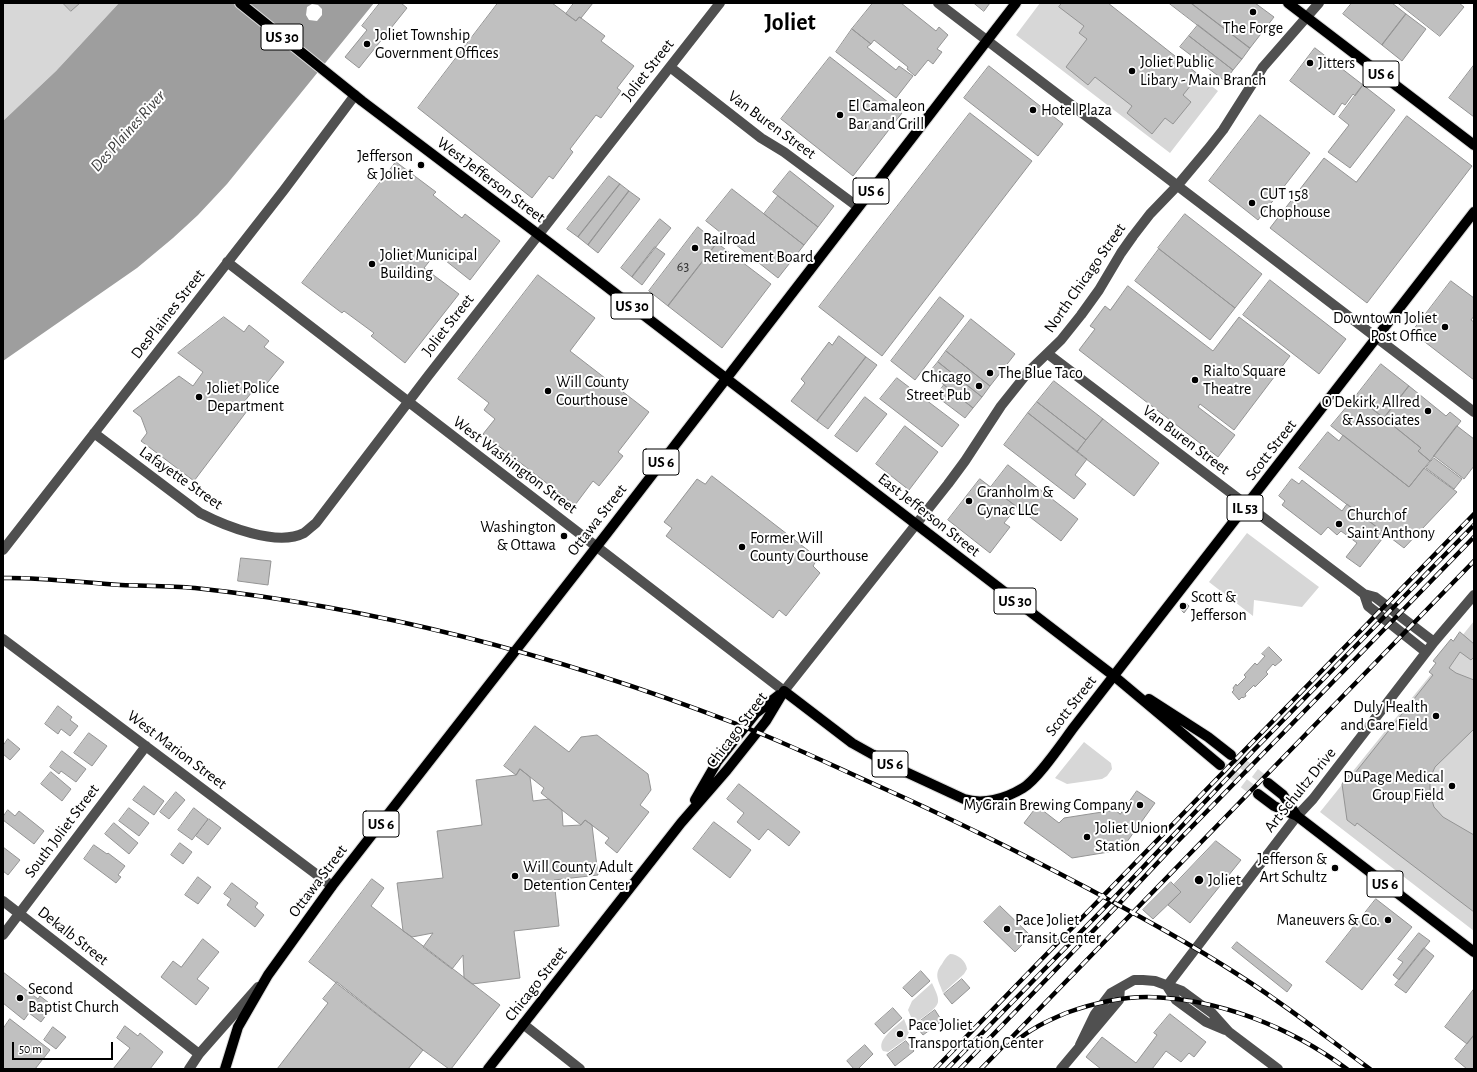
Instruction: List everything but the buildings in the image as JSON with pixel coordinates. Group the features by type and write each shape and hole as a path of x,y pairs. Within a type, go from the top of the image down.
{"main road":[{"name":"West Jefferson Street","path":"240,3 323,71 726,378"},
{"name":"Ottawa Street","path":"225,1069 238,1028 268,975 332,886 1016,3"},
{"name":"US 6","path":"1288,3 1474,145"},
{"name":"Scott Street","path":"784,691 852,743 895,767 964,799 972,801 992,801 1023,788 1036,775 1114,676 1474,212"},
{"name":"East Jefferson Street","path":"726,378 1114,676 1220,765"},
{"name":"East Jefferson Street","path":"1114,676 1208,737 1231,754"},
{"name":"Chicago Street","path":"488,1069 681,823 717,762 756,713 784,691"},
{"name":"US 6","path":"1268,783 1283,795 1297,816"},
{"name":"US 6","path":"1258,794 1274,806 1297,816 1474,952"}],"street":[{"name":"Joliet Street","path":"304,533 316,523 538,234 720,3"},
{"path":"938,3 1376,339 1474,412"},
{"path":"1178,186 1223,130 1263,67 1319,3"},
{"name":"Van Buren Street","path":"670,67 761,138 784,152 858,207"},
{"name":"DesPlaines Street","path":"3,550 355,95"},
{"name":"North Chicago Street","path":"784,691 917,525 965,461 1000,406 1029,371 1048,354 1081,315 1100,290 1121,253 1150,214 1178,186"},
{"name":"West Washington Street","path":"227,262 784,691"},
{"name":"Van Buren Street","path":"1048,354 1364,594 1375,597 1434,642"},
{"name":"Lafayette Street","path":"94,433 200,514 233,528 273,537 287,537 304,533"},
{"name":"Van Buren Street","path":"1364,594 1368,606 1426,652"},
{"name":"Art Schultz Drive","path":"1167,986 1297,816 1313,799 1426,652 1474,595"},
{"name":"West Marion Street","path":"3,638 332,886"},
{"name":"South Joliet Street","path":"3,935 146,746"},
{"name":"Dekalb Street","path":"3,901 199,1054"},
{"path":"189,1069 199,1054 268,975"},
{"path":"1061,1069 1080,1045 1095,1014 1111,993 1134,980 1155,982 1167,986 1176,1000 1206,1022 1229,1032 1278,1069"},
{"path":"523,1024 580,1069"}],"shaded area":[{"path":"3,3 119,3 56,71 3,121"},
{"name":"Joliet Public Libary - Main Branch","path":"1040,3 1104,3 1218,91 1170,153 1016,35"},
{"path":"1247,533 1319,587 1302,607 1254,600 1253,616 1209,582"},
{"name":"Duly Health and Care Field","path":"1474,621 1474,931 1320,812"},
{"path":"1084,742 1111,763 1112,769 1107,776 1102,779 1067,784 1055,778"},
{"path":"950,954 961,958 967,969 964,974 943,993 937,975 939,968"},
{"path":"932,983 938,997 937,1005 932,1011 914,1024 908,1010 912,1001"},
{"path":"904,1019 909,1032 906,1039 888,1052 883,1051 881,1047 884,1038"}],"water":[{"name":"Des Plaines River","path":"119,3 374,3 227,184 198,215 137,268 3,361 3,121 56,71","holes":["312,4 318,5 322,9 322,15 317,21 309,20 306,15 307,7"]}],"tunnel":[{"path":"1231,755 1268,783"},
{"path":"1220,765 1258,794"}],"railway":[{"path":"935,1069 1474,514"},
{"path":"947,1069 1111,901 1252,752 1474,525"},
{"path":"960,1069 1178,841 1474,537"},
{"path":"981,1069 1474,561"},
{"path":"3,578 32,578 121,585 195,588 333,608 469,638 603,677 669,699 752,730 903,797 1010,848 1089,889 1182,941 1237,974 1288,1008 1370,1069"},
{"path":"1014,1043 1032,1029 1045,1022 1085,1007 1126,998 1147,997 1174,999 1226,1009 1277,1028 1302,1040 1347,1069"}],"place":[{"name":"The Forge","path":"1253,12"},
{"name":"Joliet Township Government Offices","path":"367,44"},
{"name":"Jitters","path":"1310,63"},
{"name":"Joliet Public Libary - Main Branch","path":"1132,71"},
{"name":"Hotel Plaza","path":"1033,110"},
{"name":"El Camaleon Bar and Grill","path":"840,115"},
{"name":"Jefferson & Joliet","path":"421,165"},
{"name":"CUT 158 Chophouse","path":"1252,203"},
{"name":"Railroad Retirement Board","path":"695,248"},
{"name":"Joliet Municipal Building","path":"372,264"},
{"name":"Downtown Joliet Post Office","path":"1445,327"},
{"name":"The Blue Taco","path":"990,373"},
{"name":"Rialto Square Theatre","path":"1195,380"},
{"name":"Chicago Street Pub","path":"979,386"},
{"name":"Will County Courthouse","path":"548,391"},
{"name":"Joliet Police Department","path":"199,397"},
{"name":"O'Dekirk, Allred & Associates","path":"1428,411"},
{"name":"Granholm & Gynac LLC","path":"969,501"},
{"name":"Church of Saint Anthony","path":"1339,524"},
{"name":"Washington & Ottawa","path":"564,536"},
{"name":"Former Will County Courthouse","path":"742,547"},
{"name":"Scott & Jefferson","path":"1183,606"},
{"name":"Duly Health and Care Field","path":"1436,716"},
{"name":"DuPage Medical Group Field","path":"1452,786"},
{"name":"MyGrain Brewing Company","path":"1140,805"},
{"name":"Joliet Union Station","path":"1087,837"},
{"name":"Jefferson & Art Schultz","path":"1335,868"},
{"name":"Will County Adult Detention Center","path":"515,876"},
{"name":"Joliet","path":"1199,880"},
{"name":"Maneuvers & Co.","path":"1388,920"},
{"name":"Pace Joliet Transit Center","path":"1007,929"},
{"name":"Second Baptist Church","path":"20,998"},
{"name":"Pace Joliet Transportation Center","path":"900,1034"}],"district":[{"name":"Joliet","path":"790,23"}]}
